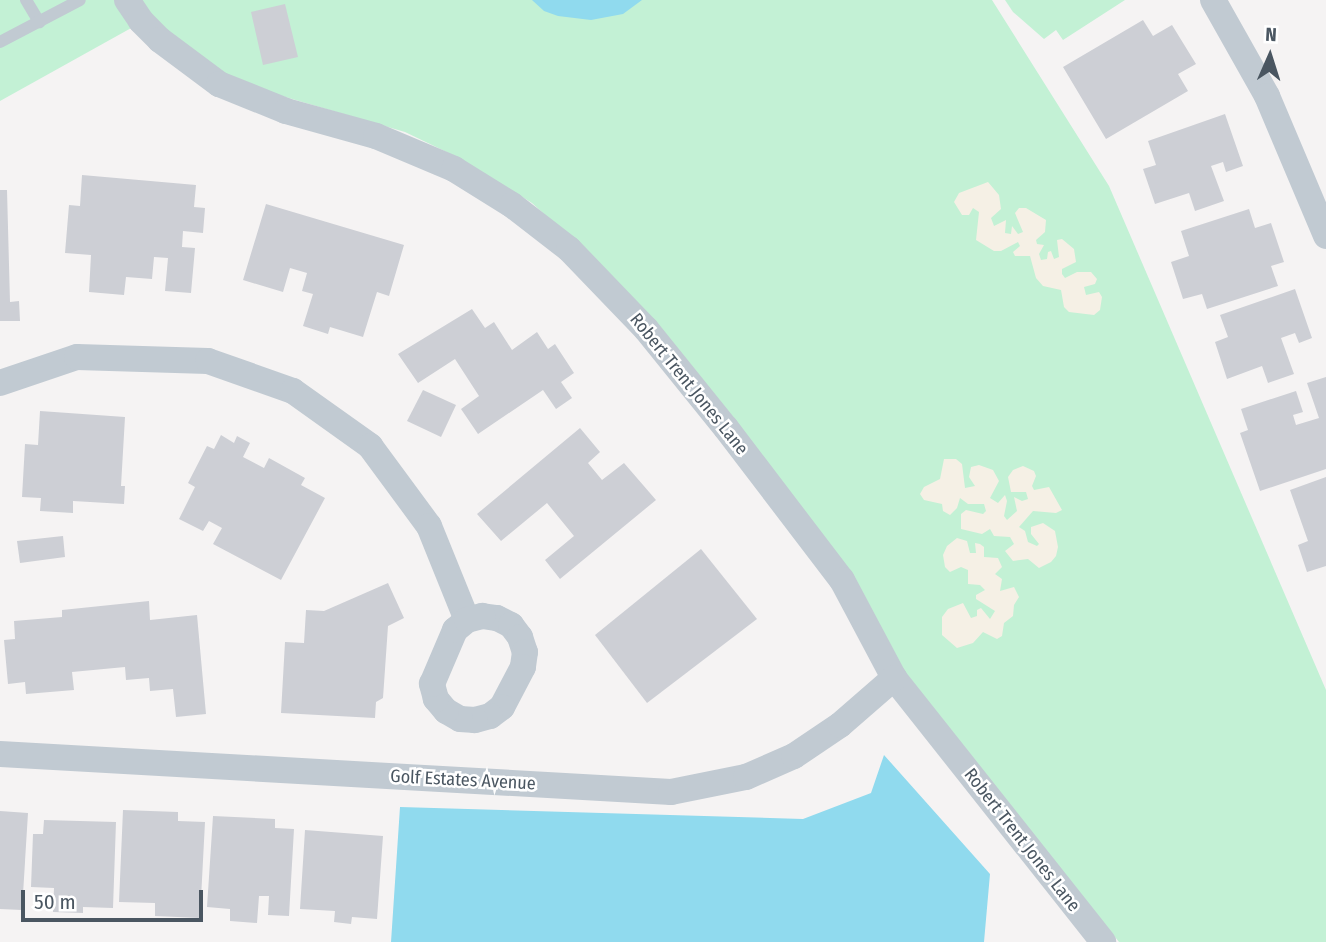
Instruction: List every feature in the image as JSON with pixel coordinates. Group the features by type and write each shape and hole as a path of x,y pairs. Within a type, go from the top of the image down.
{"street":[{"name":"Robert Trent Jones Lane","path":"127,0 141,21 160,40 219,84 286,111 376,136 454,169 512,205 569,249 646,329 808,535 842,580 894,678 1103,942"},
{"path":"1215,1 1266,96 1326,236"},
{"path":"0,383 77,357 208,361 293,391 370,446 429,526 467,620"},
{"name":"Golf Estates Avenue","path":"0,754 671,792 746,777 794,756 840,725 894,678"}],"lane":[{"path":"26,0 39,22"},
{"path":"0,42 80,0"}],"green space":[{"path":"0,0 992,0 1109,186 1326,690 1326,942 1119,942 924,697 592,258 532,203 459,158 405,132 275,94 216,70 151,17 0,101"},
{"path":"1005,0 1125,0 1063,40 1056,30 1044,39 1013,12"}],"sand":[{"path":"988,182 999,195 1001,209 991,218 994,226 1006,220 1005,233 1011,234 1012,226 1018,234 1023,232 1015,213 1019,208 1026,208 1046,220 1045,232 1036,240 1037,244 1044,245 1039,254 1041,260 1047,259 1048,252 1051,251 1054,259 1059,257 1057,240 1062,239 1074,249 1076,262 1062,269 1062,274 1065,278 1077,272 1091,272 1097,279 1095,284 1084,287 1086,295 1099,292 1102,297 1100,310 1094,315 1069,312 1064,307 1061,290 1043,286 1036,278 1030,256 1015,256 1013,252 1020,246 1018,242 1001,251 994,251 976,240 979,212 973,208 969,215 962,215 954,202 959,193"},
{"path":"944,459 956,459 962,464 965,488 975,486 969,477 971,467 979,465 993,470 999,481 990,498 998,503 1005,495 1007,501 1004,516 1007,520 1017,511 1014,497 1022,501 1028,499 1026,492 1011,492 1008,477 1013,470 1023,466 1034,471 1034,490 1049,487 1062,510 1056,513 1033,511 1019,527 1025,531 1028,542 1037,546 1039,544 1031,534 1031,527 1043,523 1055,531 1058,547 1051,562 1039,568 1028,559 1013,561 1005,551 1014,544 1010,537 994,536 990,529 982,534 961,529 961,514 966,510 983,514 986,511 984,504 968,504 960,498 957,508 950,515 943,511 942,504 924,500 920,494 924,487 940,479"},
{"path":"957,538 967,541 970,553 976,553 975,543 984,547 984,557 998,558 1002,567 995,574 1002,579 1000,591 1014,587 1019,597 1014,605 1013,616 1004,623 1002,636 997,639 983,632 973,643 957,648 942,635 942,617 948,609 963,603 971,618 977,616 977,610 981,608 990,619 995,611 976,599 976,595 985,590 980,585 968,584 968,570 961,567 950,572 945,567 943,555 947,546"}],"water":[{"path":"532,0 642,0 623,14 591,20 558,16 544,11"},
{"path":"884,755 990,874 984,942 391,942 400,807 803,819 871,793"}],"building":[{"path":"285,4 298,57 263,65 251,12"},
{"path":"1143,20 1153,36 1172,25 1196,64 1178,74 1188,91 1106,139 1063,67"},
{"path":"1225,114 1243,166 1226,172 1223,162 1211,166 1224,201 1195,211 1189,193 1155,204 1143,169 1156,165 1148,141"},
{"path":"82,175 196,185 194,207 205,208 203,233 183,231 182,247 195,248 191,293 165,291 168,258 154,257 152,279 126,277 124,295 89,292 91,255 65,253 69,205 80,206"},
{"path":"0,190 7,190 10,302 19,301 20,321 0,321"},
{"path":"266,204 404,245 389,296 377,292 363,337 330,327 328,334 303,326 313,294 302,291 307,273 290,268 283,292 243,280"},
{"path":"1249,209 1255,228 1271,223 1284,262 1271,266 1278,286 1207,309 1202,294 1183,299 1171,262 1189,256 1181,231"},
{"path":"1295,289 1312,338 1299,343 1295,333 1281,338 1294,374 1268,383 1262,366 1227,379 1215,342 1228,337 1220,315"},
{"path":"472,309 485,328 494,322 512,350 537,332 548,349 555,344 574,373 561,382 572,398 556,409 543,390 478,434 461,409 479,396 455,359 418,383 398,354"},
{"path":"1326,377 1326,469 1260,491 1240,433 1248,430 1241,409 1296,391 1303,412 1293,415 1296,425 1319,418 1307,383"},
{"path":"423,390 456,405 441,437 407,421"},
{"path":"40,411 125,417 121,486 125,486 124,504 73,501 73,513 40,511 41,498 22,497 25,444 38,445"},
{"path":"580,428 600,452 588,463 602,480 624,463 656,500 560,579 545,560 574,536 547,503 501,541 477,514"},
{"path":"221,435 234,443 237,436 250,443 243,457 264,468 269,458 305,478 301,485 325,498 281,580 213,544 222,528 209,521 203,531 179,519 195,487 188,483 207,446 214,449"},
{"path":"1326,477 1326,566 1307,572 1298,545 1308,541 1290,490"},
{"path":"63,536 65,557 20,563 17,541"},
{"path":"701,549 757,619 647,703 595,635"},
{"path":"388,583 404,618 388,626 383,698 376,702 375,718 281,713 285,642 304,643 306,610 324,611"},
{"path":"149,601 150,620 197,615 206,714 176,717 173,689 150,691 149,678 126,680 125,667 72,672 74,690 26,694 25,682 8,684 4,640 15,639 14,621 62,617 62,610"},
{"path":"123,810 178,812 178,821 205,822 200,918 155,916 155,903 119,902"},
{"path":"0,811 28,813 22,910 0,909"},
{"path":"213,816 275,819 275,828 294,829 289,916 268,915 269,896 259,896 257,923 230,921 230,909 207,907"},
{"path":"44,820 116,822 113,908 83,907 83,913 53,912 54,888 31,887 33,834 43,834"},
{"path":"305,830 383,836 377,919 352,917 351,924 334,922 335,911 300,909"}]}
